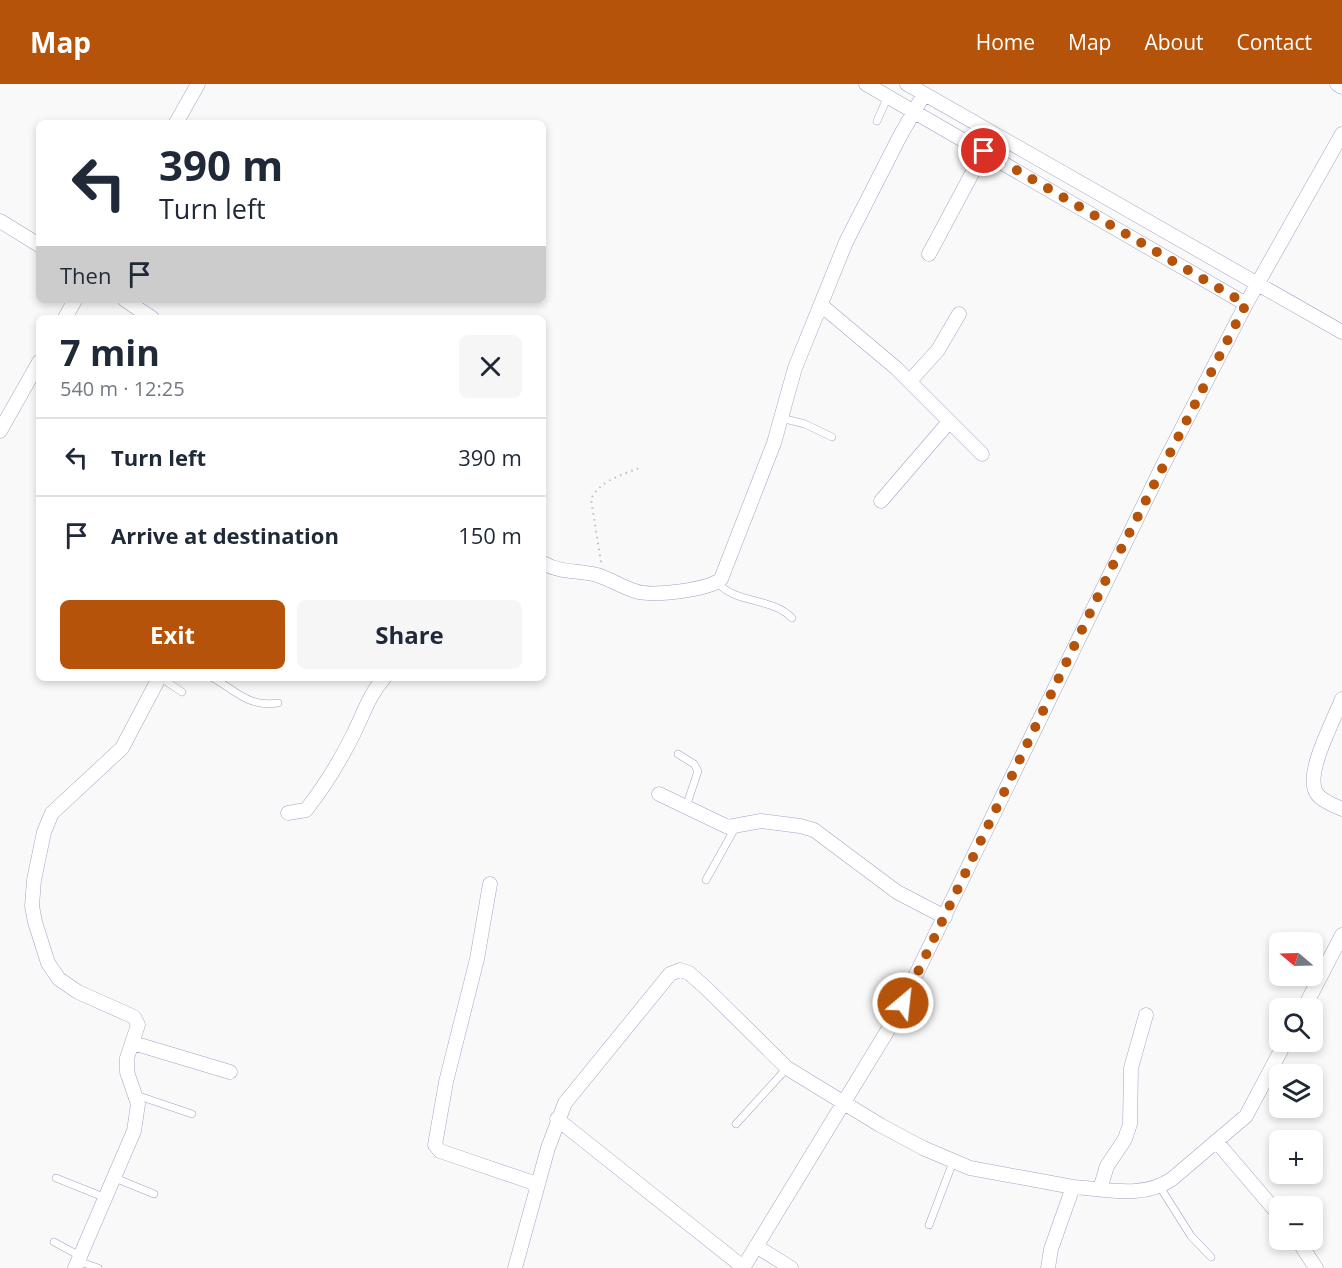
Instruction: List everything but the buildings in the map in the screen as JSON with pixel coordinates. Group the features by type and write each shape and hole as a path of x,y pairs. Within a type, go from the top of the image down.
{"street":[{"path":"178,120 198,84"},
{"path":"866,84 888,96 919,103 1252,294"},
{"path":"907,84 919,103 984,151 1252,294 1342,332"},
{"path":"1337,84 1342,87"},
{"path":"546,564 557,570 602,577 637,592 702,588 717,583 725,573 781,418 795,368 857,219 919,103"},
{"path":"557,1119 743,1268 894,1020 1113,565 1252,294 1342,134"},
{"path":"929,254 984,151"},
{"path":"0,221 36,243"},
{"path":"130,303 148,315"},
{"path":"821,305 910,381 948,423 982,454"},
{"path":"910,381 938,350 959,314"},
{"path":"0,430 36,367"},
{"path":"881,501 948,423"},
{"path":"78,1261 115,1178 138,1116 136,1095 127,1071 127,1058 138,1025 134,1017 78,992 59,979 48,963 32,906 34,880 44,832 52,813 62,801 122,748 158,681"},
{"path":"288,813 306,810 313,802 344,752 370,696 382,681"},
{"path":"1342,699 1318,759 1314,784 1318,795 1342,809"},
{"path":"659,794 720,825 735,828 761,821 814,830 897,892 945,917"},
{"path":"490,885 477,959 446,1082 435,1145 440,1151 537,1184"},
{"path":"1309,998 1342,935"},
{"path":"515,1268 557,1119 574,1089 674,971 689,973 787,1068 880,1125 953,1162 998,1175 1073,1187 1140,1192 1160,1188 1246,1116 1280,1052"},
{"path":"1100,1189 1107,1166 1125,1139 1131,1124 1131,1068 1146,1015"},
{"path":"133,1043 230,1072"},
{"path":"1216,1141 1269,1203"},
{"path":"1048,1268 1051,1249 1073,1187"},
{"path":"756,1246 791,1268"},
{"path":"1304,1250 1316,1268"}],"lane":[{"path":"877,121 888,96"},
{"path":"781,418 805,424 832,437"},
{"path":"717,583 728,591 780,608 792,618"},
{"path":"165,681 182,692"},
{"path":"218,681 251,702 278,703"},
{"path":"678,754 694,764 698,771 686,807"},
{"path":"706,880 735,828"},
{"path":"736,1124 787,1068"},
{"path":"136,1095 192,1114"},
{"path":"929,1225 953,1162"},
{"path":"56,1178 106,1198"},
{"path":"115,1178 154,1194"},
{"path":"1160,1188 1191,1236 1211,1257"},
{"path":"54,1242 78,1261 98,1268"}],"path":[{"path":"602,577 591,499 594,491 606,482 639,468"}],"route":[{"path":"903,1003 930,951 1067,658 1246,304 984,151"}]}
